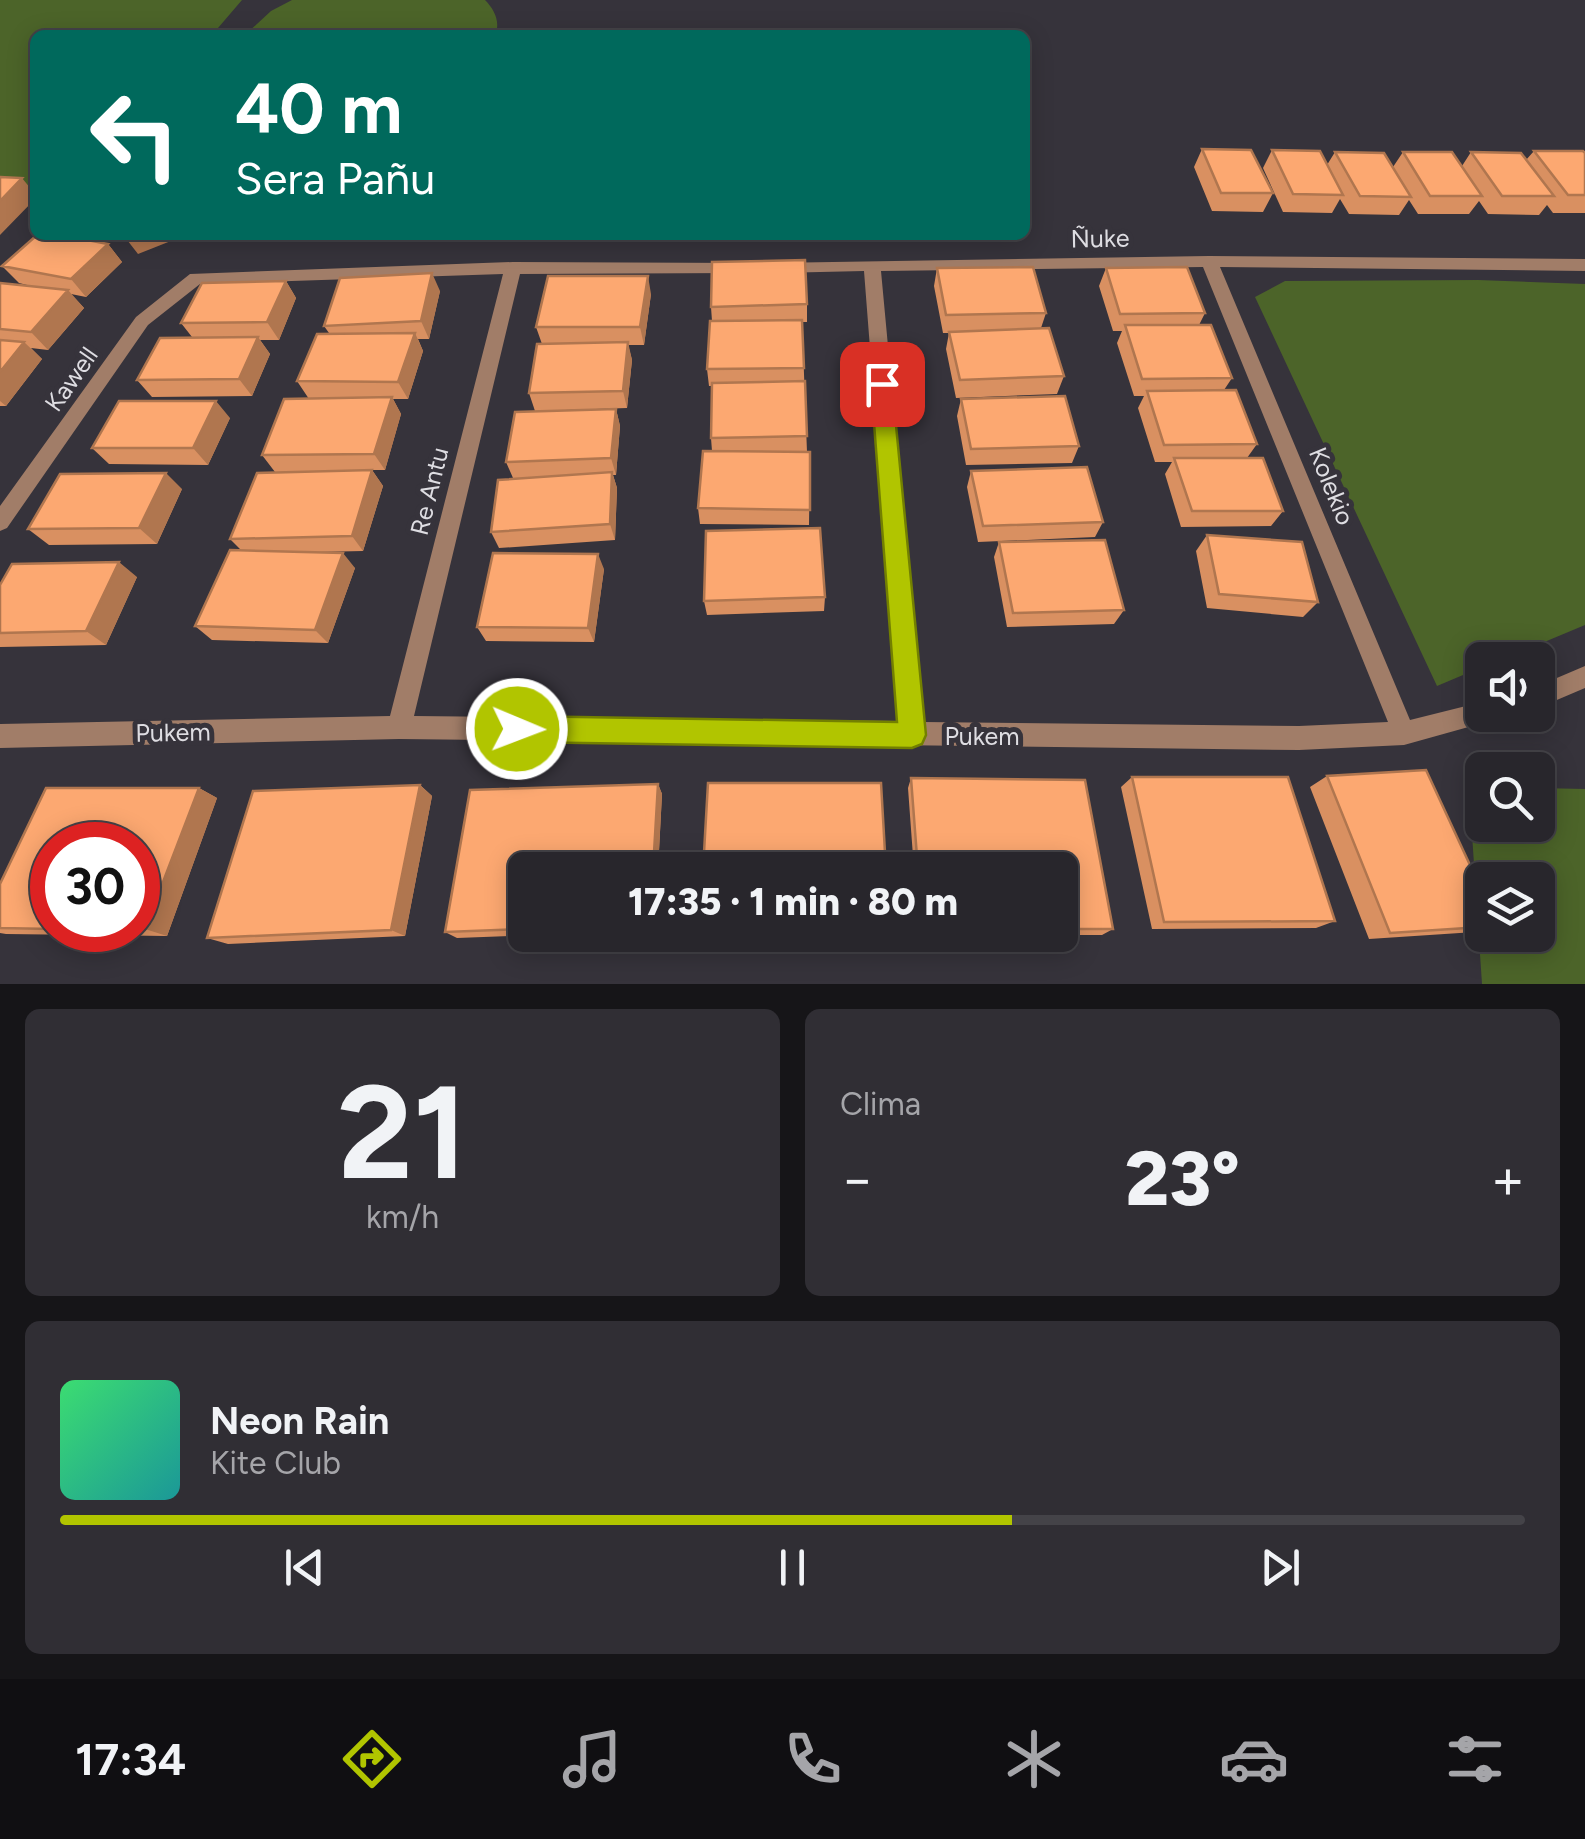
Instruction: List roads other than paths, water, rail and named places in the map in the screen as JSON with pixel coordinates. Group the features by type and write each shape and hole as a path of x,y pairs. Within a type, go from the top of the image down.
{"street":[{"name":"Ñuke","path":"196,278 513,268 1209,261 1585,265"},
{"name":"Kolekio","path":"1209,261 1404,733"},
{"path":"872,266 912,735"},
{"name":"Re Antu","path":"398,727 513,268"},
{"name":"Kawell","path":"0,522 142,321 196,278"},
{"path":"1555,690 1585,677"},
{"name":"Pukem","path":"0,736 398,727 1298,738 1404,733 1465,717"}]}
